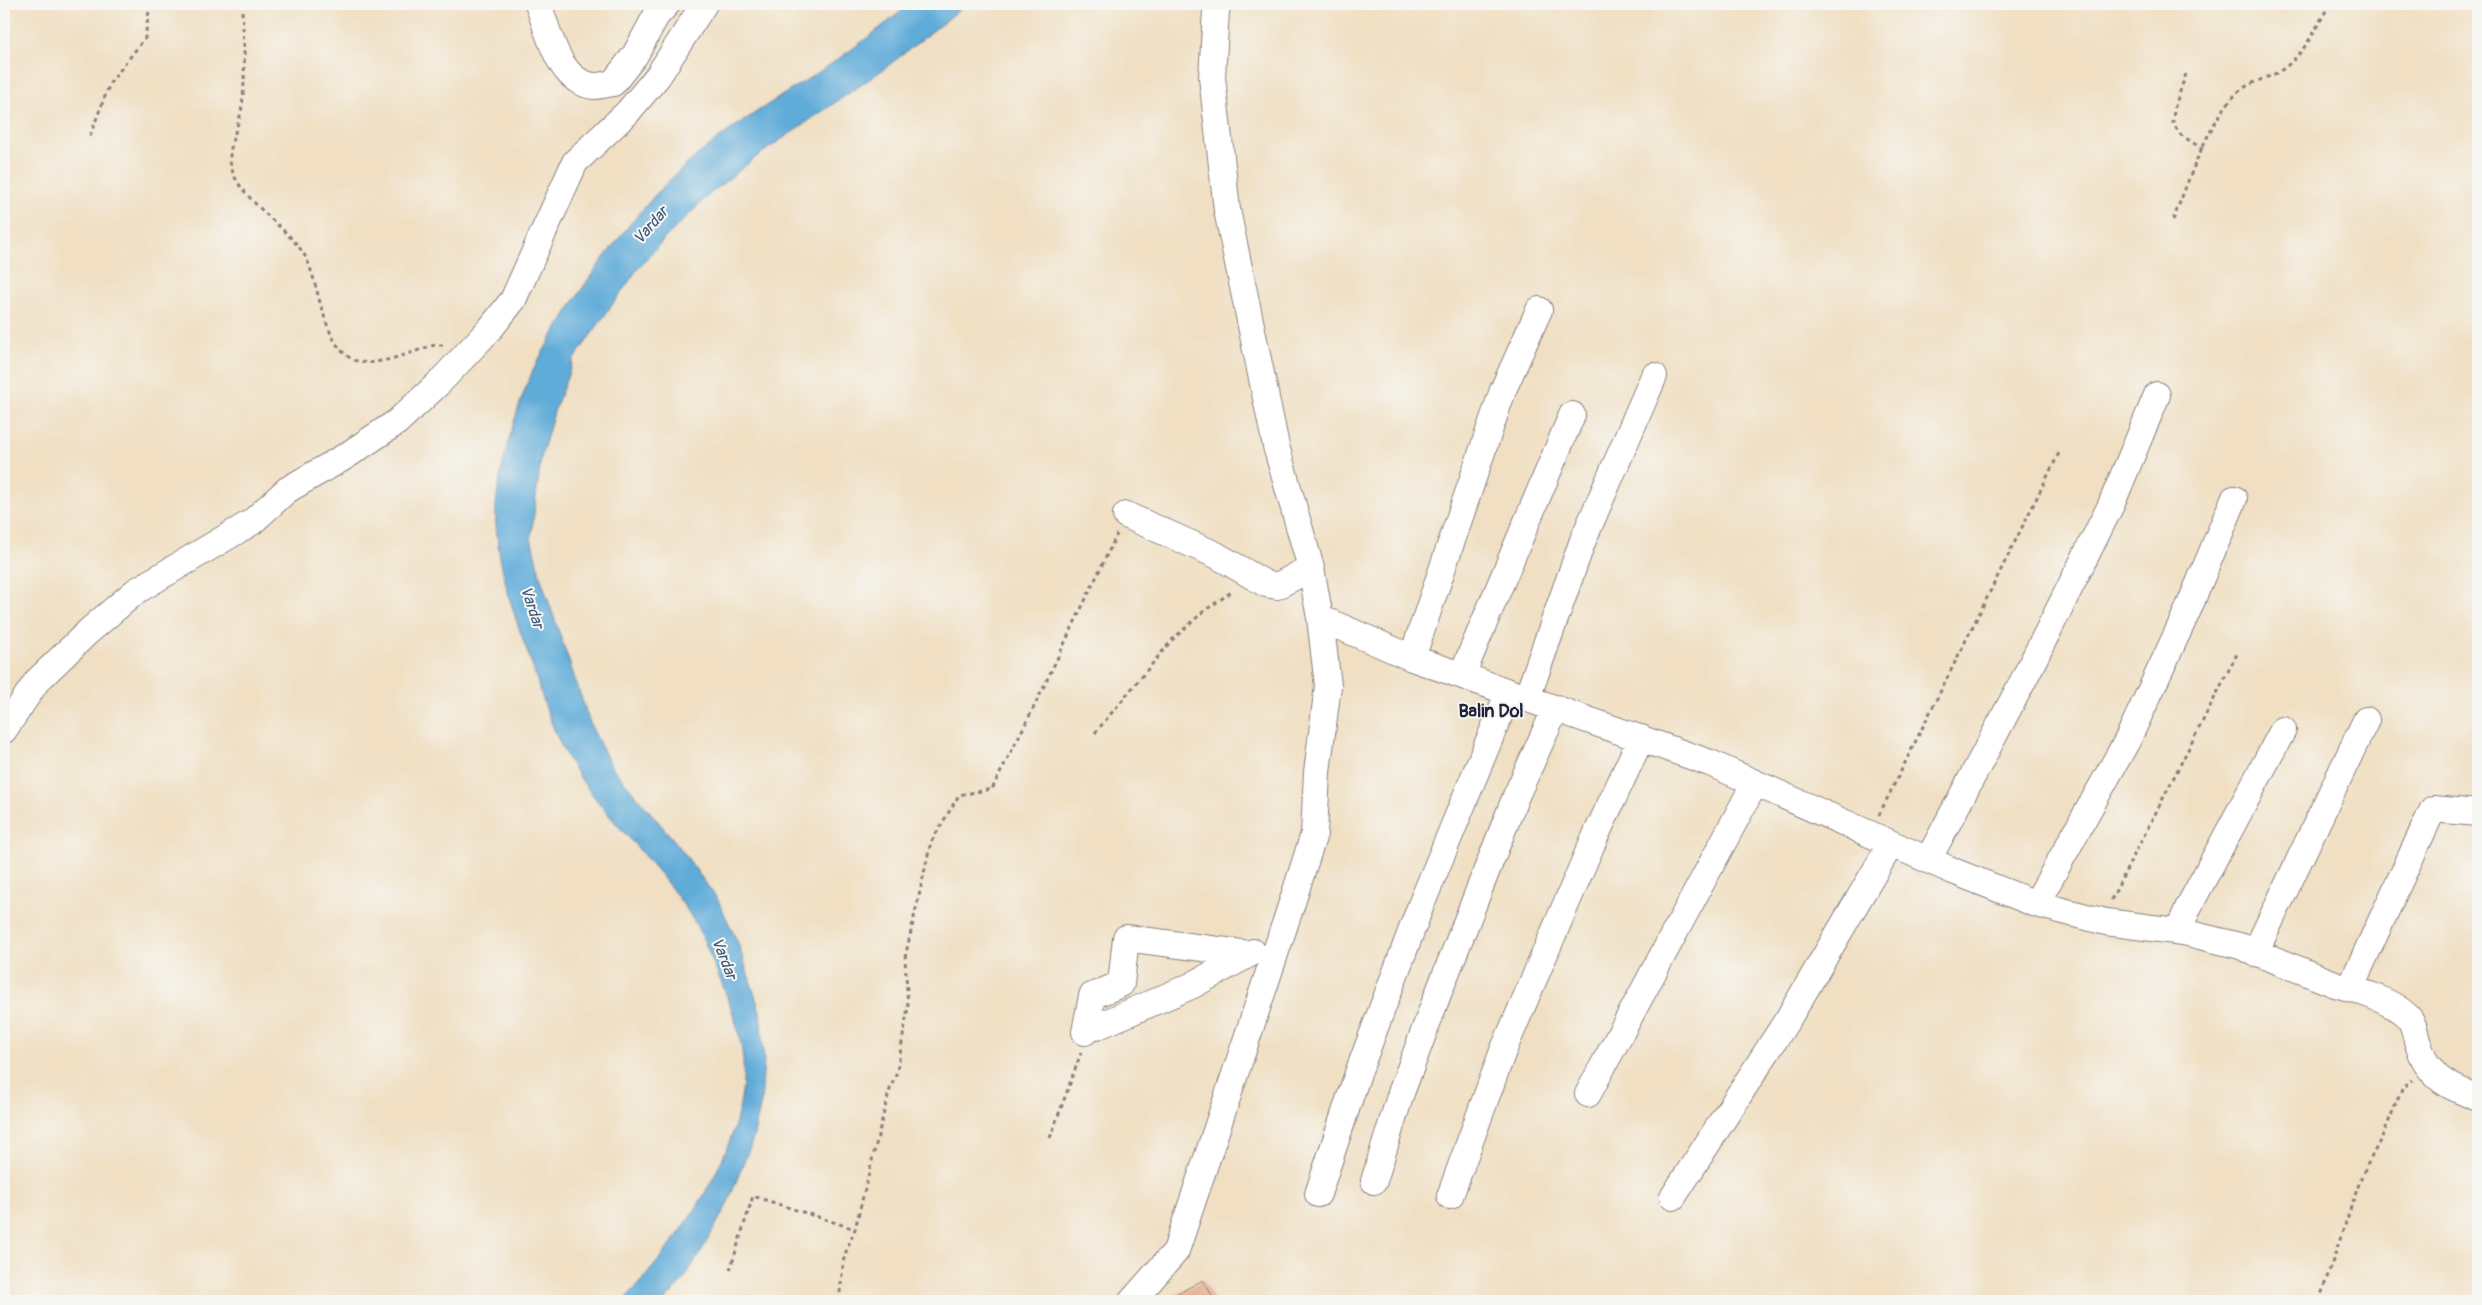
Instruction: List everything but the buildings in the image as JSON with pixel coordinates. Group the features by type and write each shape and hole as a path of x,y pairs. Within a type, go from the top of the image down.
{"street":[{"path":"538,4 561,62 574,79 594,86 613,83 635,55 656,16 667,4"},
{"path":"4,730 37,680 89,631 136,591 252,522 287,490 346,456 397,422 462,359 490,329 513,300 575,162 627,113 658,76 704,4"},
{"path":"1132,1301 1176,1251 1286,922 1314,834 1317,772 1328,686 1320,618 1311,568 1276,446 1226,210 1212,77 1218,4"},
{"path":"1412,658 1503,390 1539,310"},
{"path":"1318,1194 1358,1073 1421,905 1518,695 1654,376"},
{"path":"1928,860 2023,681 2111,505 2157,395"},
{"path":"1462,675 1572,415"},
{"path":"2036,904 2128,739 2187,612 2234,499"},
{"path":"1126,515 1216,555 1252,577 1277,586 1311,568"},
{"path":"1320,618 1412,658 1710,762 1928,860 2036,904 2106,922 2184,932 2255,953 2350,988 2400,1010 2409,1018 2432,1075 2478,1098"},
{"path":"1374,1181 1395,1111 1438,994 1516,796 1556,708"},
{"path":"2255,953 2366,720"},
{"path":"2184,932 2180,927 2188,908 2283,730"},
{"path":"1450,1196 1503,1051 1591,846 1641,738"},
{"path":"1588,1094 1755,783"},
{"path":"2350,988 2433,809 2478,814"},
{"path":"1673,1196 1788,1019 1880,839"},
{"path":"1249,954 1126,938 1121,984 1092,996 1090,1030 1191,986 1267,946 1286,922"}],"path":[{"path":"90,136 110,83 144,38 150,4"},
{"path":"2172,220 2203,149 2237,93 2280,71 2297,58 2330,4"},
{"path":"242,11 245,83 242,109 230,155 233,171 254,201 305,256 318,298 338,346 352,360 368,364 442,345 449,348 462,359"},
{"path":"2186,74 2174,109 2173,124 2181,135 2203,149"},
{"path":"1880,839 2059,453"},
{"path":"839,1301 844,1257 855,1229 889,1092 896,1072 908,1007 905,958 931,842 959,795 992,789 1033,709 1126,515"},
{"path":"1095,734 1172,640 1204,611 1252,577"},
{"path":"2106,922 2105,915 2114,894 2237,654"},
{"path":"1050,1138 1090,1030"},
{"path":"2319,1301 2362,1175 2383,1135 2404,1087 2427,1066"},
{"path":"730,1270 753,1196 855,1229"}],"water":[{"name":"Vardar","path":"910,4 967,4 884,69 756,157 711,193 665,238 637,270 574,359 554,412 541,458 531,538 541,579 591,726 611,766 678,845 718,900 738,943 760,1011 764,1060 761,1103 753,1139 727,1205 682,1282 664,1301 623,1301 666,1251 687,1221 706,1191 722,1158 735,1126 742,1093 742,1050 727,997 706,944 694,920 662,876 589,790 568,759 555,732 514,612 500,560 496,507 505,455 524,393 543,352 603,259 658,192 715,141 822,70 878,30"}],"district":[{"name":"Balin Dol","path":"1491,711"}]}
